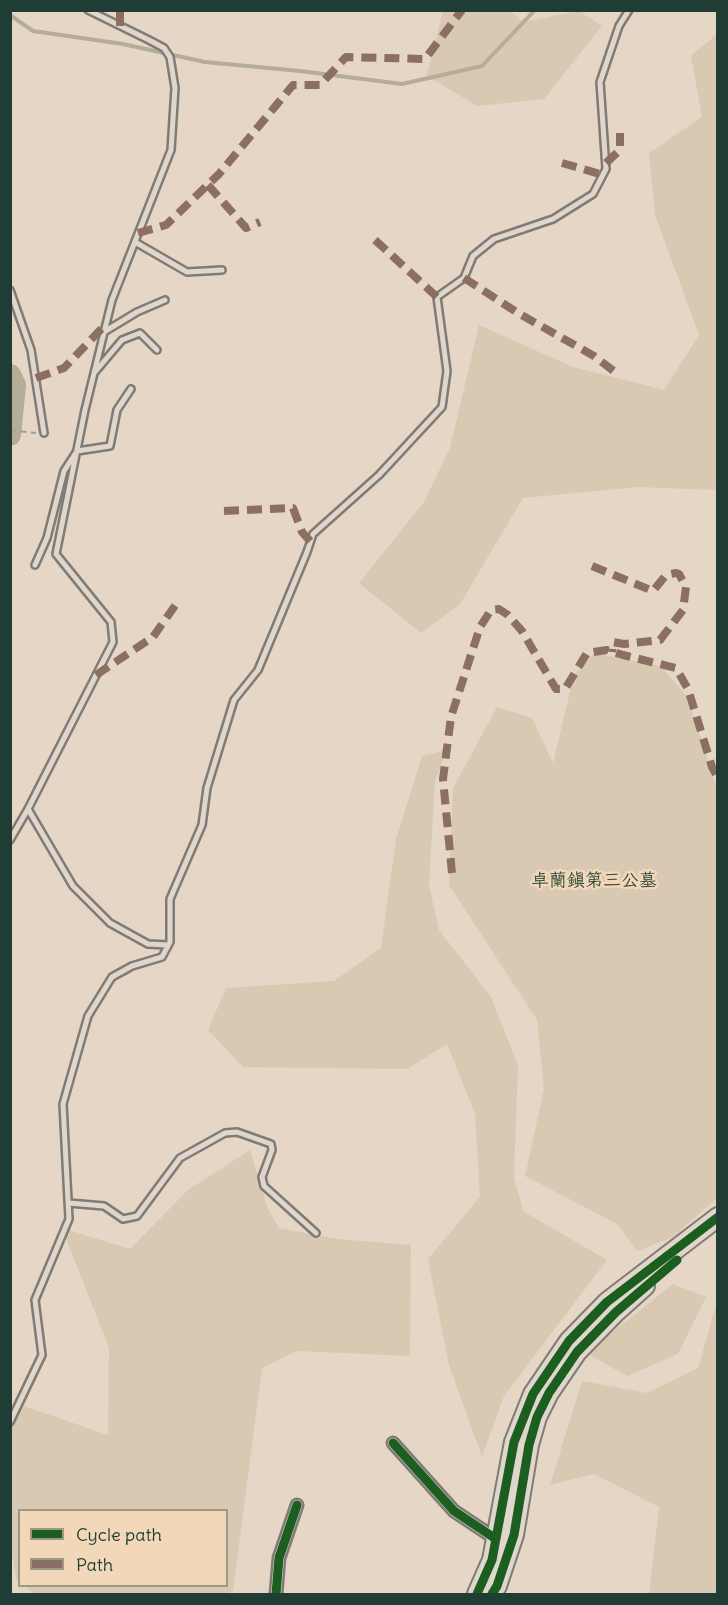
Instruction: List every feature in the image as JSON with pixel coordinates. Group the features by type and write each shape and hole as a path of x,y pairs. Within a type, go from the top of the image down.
{"main road":[{"path":"477,1594 492,1560 514,1442 533,1394 569,1341 607,1302 717,1217"},
{"path":"492,1594 497,1586 514,1535 526,1464 537,1417 549,1393 577,1352 616,1312 717,1228"}],"street":[{"path":"393,1443 454,1511 496,1539"},
{"path":"277,1594 279,1558 297,1505"}],"lane":[{"path":"10,840 113,642 111,622 56,554 94,373 112,300 171,150 175,88 170,57 164,48 88,10"},
{"path":"10,1422 42,1355 35,1300 69,1219 63,1104 88,1016 112,977 132,966 162,957 170,942 170,899 202,825 207,788 234,700 258,670 313,534 379,475 442,407 447,371 437,297 464,278 473,256 494,239 553,219 593,194 606,169 600,82 619,26 629,10"},
{"path":"135,242 187,272 222,270"},
{"path":"10,290 31,350 44,434"},
{"path":"104,332 137,312 165,300"},
{"path":"94,373 122,339 140,333 157,350"},
{"path":"35,565 47,538 64,471 77,451 110,446 117,410 131,389"},
{"path":"28,809 73,886 111,924 148,944 168,945"},
{"path":"69,1203 104,1206 123,1219 137,1216 180,1158 225,1133 237,1132 271,1144 272,1150 262,1177 264,1186 316,1233"}],"path":[{"path":"10,430 44,434"}],"green space":[{"path":"443,11 511,11 523,22 579,11 602,26 544,99 477,106 427,76"},
{"path":"717,34 717,490 638,487 523,498 460,604 421,633 359,583 424,502 450,448 479,325 573,367 664,390 699,335 655,215 649,153 702,117 691,56"},
{"name":"卓蘭鎮第三公墓","path":"594,653 661,666 688,698 717,789 717,1198 673,1237 637,1251 617,1224 525,1176 544,1089 537,1020 449,885 453,788 497,707 532,718 553,763 574,675"},
{"path":"447,750 435,781 429,885 439,930 491,997 518,1066 514,1177 523,1211 607,1260 504,1396 482,1457 449,1365 428,1259 480,1197 475,1114 447,1044 407,1069 243,1067 208,1030 226,988 334,981 381,948 396,839 422,756"},
{"path":"250,1150 268,1209 279,1228 338,1239 411,1245 410,1356 296,1351 262,1368 233,1591 226,1594 34,1594 26,1587 228,1587 228,1509 18,1509 18,1580 10,1544 10,1439 15,1403 108,1435 109,1348 62,1228 130,1249 188,1190"},
{"path":"673,1284 706,1297 678,1354 627,1376 586,1353"},
{"path":"717,1302 717,1594 649,1594 659,1507 594,1474 550,1485 582,1381 647,1393 698,1368"}],"waterway":[{"path":"10,15 33,31 123,44 205,62 402,84 482,66 535,10"},
{"path":"10,375 15,385 10,435"}],"marked path":[{"path":"120,10 120,26"},
{"path":"138,233 166,225 219,174 293,85 320,85 346,57 425,59 462,10"},
{"path":"606,163 620,150 620,133"},
{"path":"562,163 603,175"},
{"path":"208,185 246,228 260,222"},
{"path":"375,240 437,297"},
{"path":"464,278 518,313 594,356 615,372"},
{"path":"36,378 64,368 107,323"},
{"path":"224,511 293,508 302,532 311,542"},
{"path":"592,566 653,591 666,575 676,573 679,574 686,587 683,610 660,640 624,644 613,642 612,652"},
{"path":"96,675 153,637 179,600"},
{"path":"452,873 443,779 451,717 480,627 491,610 499,609 508,615 522,631 556,689 565,689 587,653 607,650 676,668 688,689 712,767 718,778"}],"cycle path":[{"path":"477,1594 492,1560 514,1442 533,1394 569,1341 607,1302 718,1217"},
{"path":"492,1594 497,1586 514,1535 529,1445 537,1417 549,1393 577,1352 616,1312 677,1260"},
{"path":"393,1443 454,1511 496,1539"},
{"path":"276,1594 279,1558 297,1505"}]}
